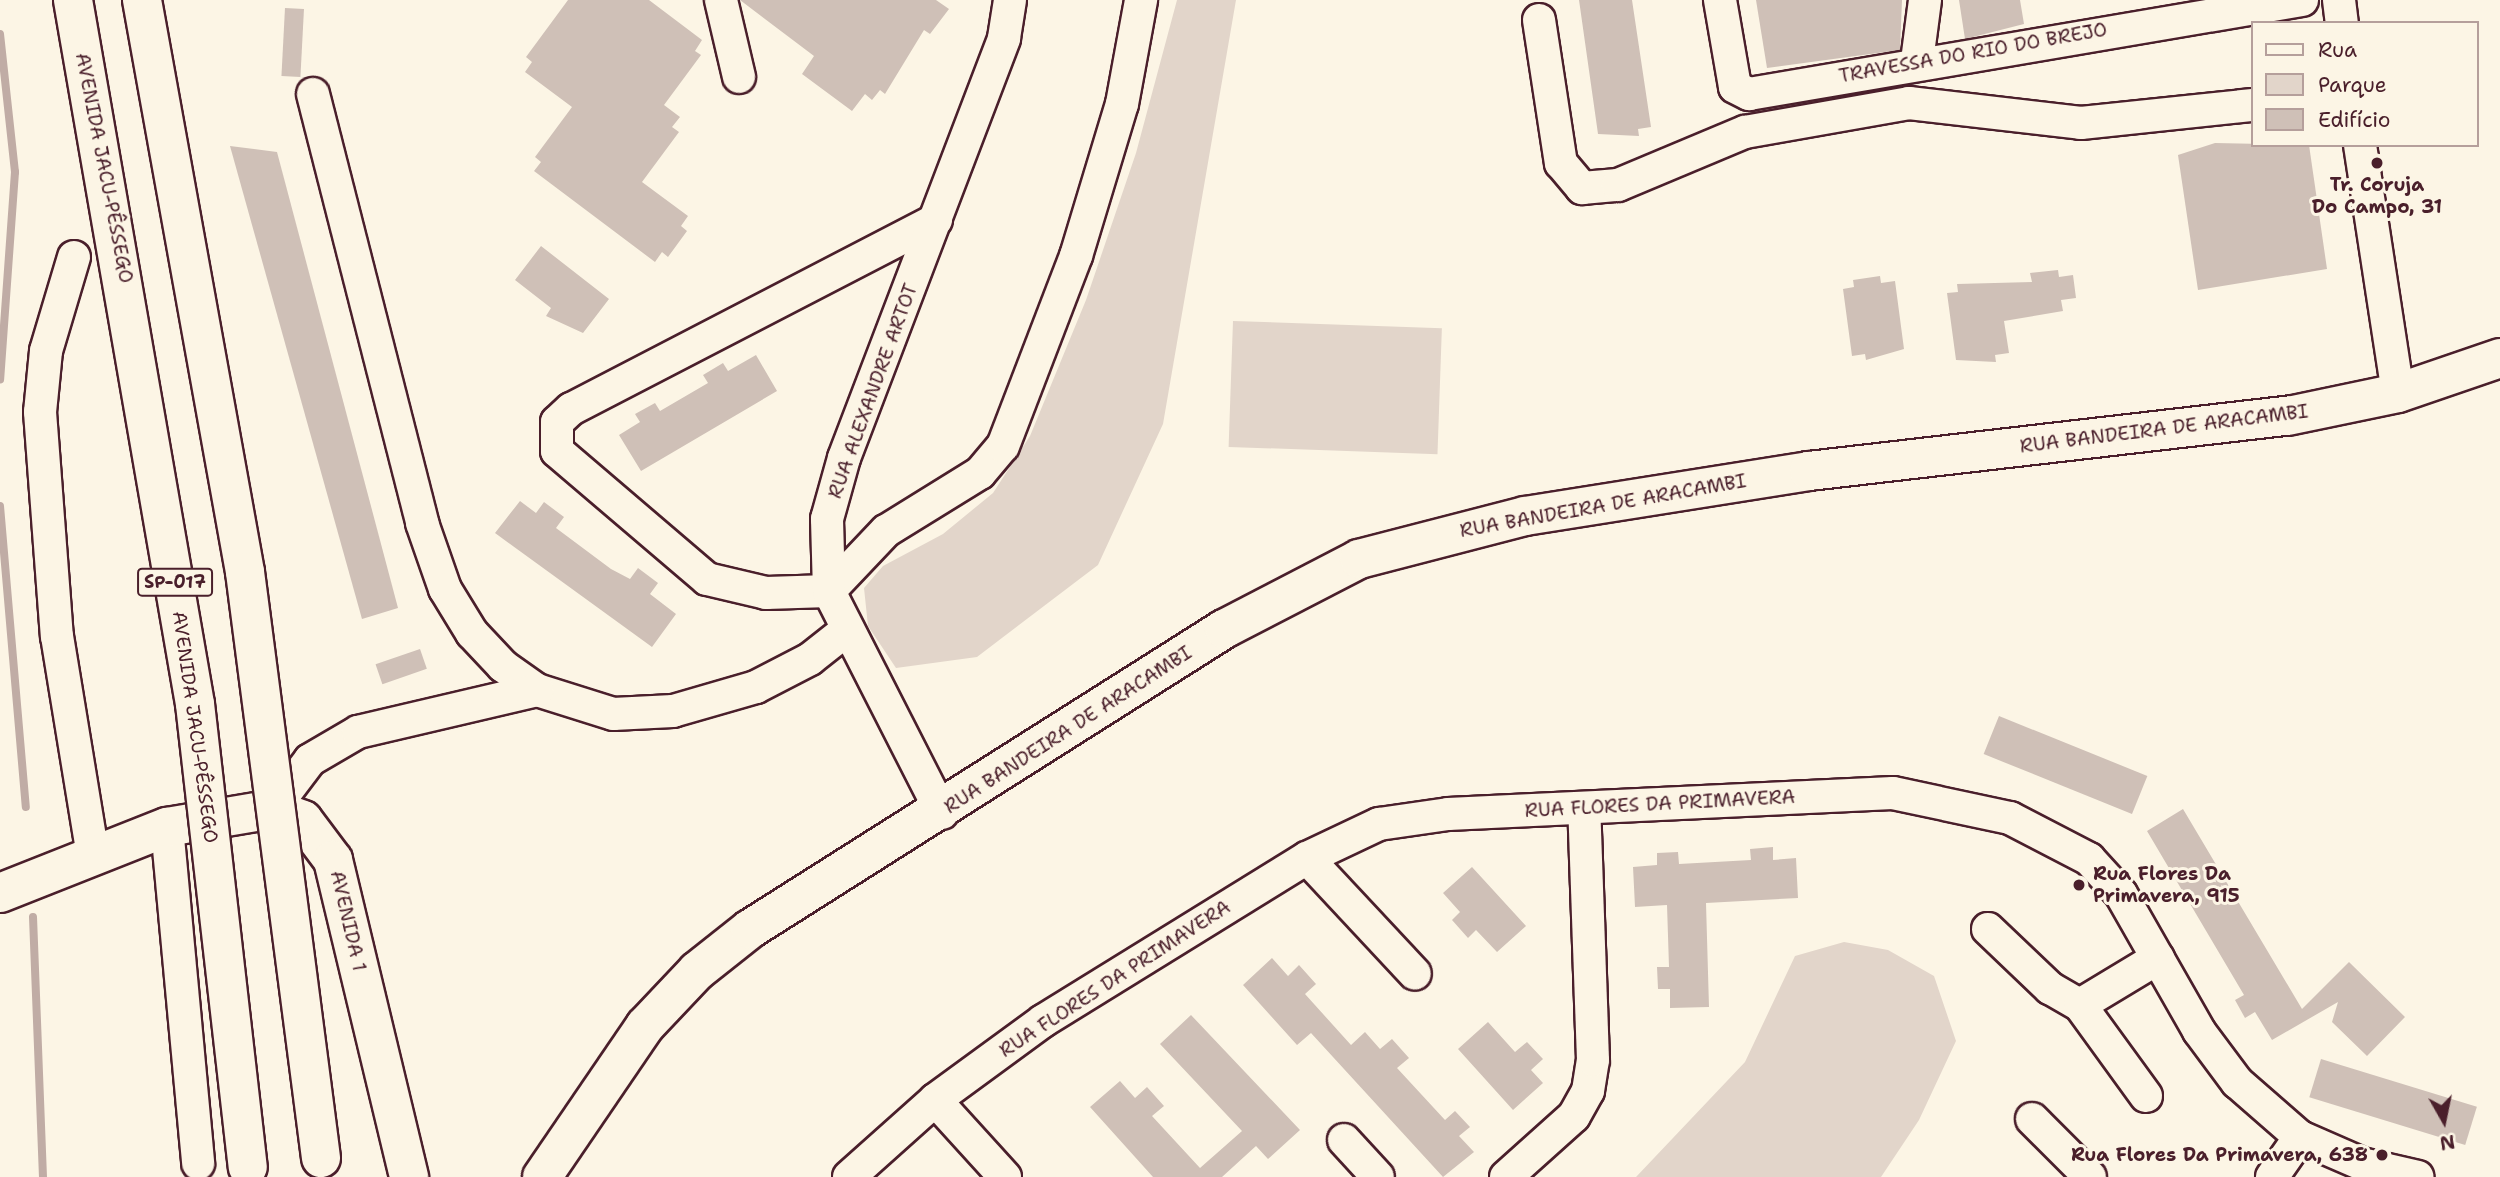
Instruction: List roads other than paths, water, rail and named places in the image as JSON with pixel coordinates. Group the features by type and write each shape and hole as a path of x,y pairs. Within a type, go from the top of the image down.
{"main road":[{"name":"AVENIDA JACU-PÊSSEGO","path":"73,0 195,704 248,1167"},
{"path":"142,0 244,572 321,1158"},
{"name":"RUA BANDEIRA DE ARACAMBI","path":"542,1177 638,1036 697,971 750,929 942,813 1299,585 1423,539 1525,516 1809,471 2288,416 2399,393 2500,358"},
{"path":"0,893 167,827 273,809"},
{"name":"AVENIDA 1","path":"273,809 303,820 333,860 409,1177"}],"street":[{"path":"721,0 739,77"},
{"name":"RUA ALEXANDRE ARTOT","path":"942,813 829,591 827,519 844,458 1004,38 1010,0"},
{"path":"936,220 557,422 556,451 568,465 707,579 766,593 829,591 886,531 980,473 1003,446 1076,256 1122,104 1141,0"},
{"name":"TRAVESSA DO RIO DO BREJO","path":"1720,0 1735,87 1744,94 1910,63 2144,11 2302,0"},
{"path":"1909,103 1910,63 1925,0"},
{"path":"2339,0 2342,21"},
{"path":"1539,20 1561,163 1582,188 1618,184 1745,132 1909,103 2081,123 2252,105"},
{"path":"313,93 422,523 445,589 471,633 537,690 613,715 673,711 756,687 810,659 848,629"},
{"path":"2360,147 2399,393"},
{"path":"74,257 46,351 40,412 57,636 93,856"},
{"path":"273,809 310,760 358,732 537,690"},
{"name":"RUA FLORES DA PRIMAVERA","path":"849,1177 935,1100 1042,1021 1307,858 1379,824 1584,808 1893,793 1948,801 2051,834 2090,859 2121,894 2158,958 2237,1082 2300,1137 2362,1164 2418,1177"},
{"path":"1506,1177 1574,1116 1588,1091 1593,1060 1584,808"},
{"path":"167,827 198,1164"},
{"path":"1307,858 1415,974"},
{"path":"1989,929 2050,988 2080,1004 2146,1096"},
{"path":"2080,1004 2158,958"},
{"path":"935,1100 1005,1177"},
{"path":"2032,1119 2076,1172"},
{"path":"2272,1177 2300,1137"},
{"path":"1344,1140 1378,1177"}],"waterway":[{"path":"0,34 15,172 0,379"},
{"path":"0,506 26,807"},
{"path":"33,917 43,1177"}],"place":[{"name":"Tr. Coruja Do Campo, 31","path":"2377,163"},
{"name":"Rua Flores Da Primavera, 915","path":"2079,885"},
{"name":"Rua Flores Da Primavera, 638","path":"2382,1155"}]}
